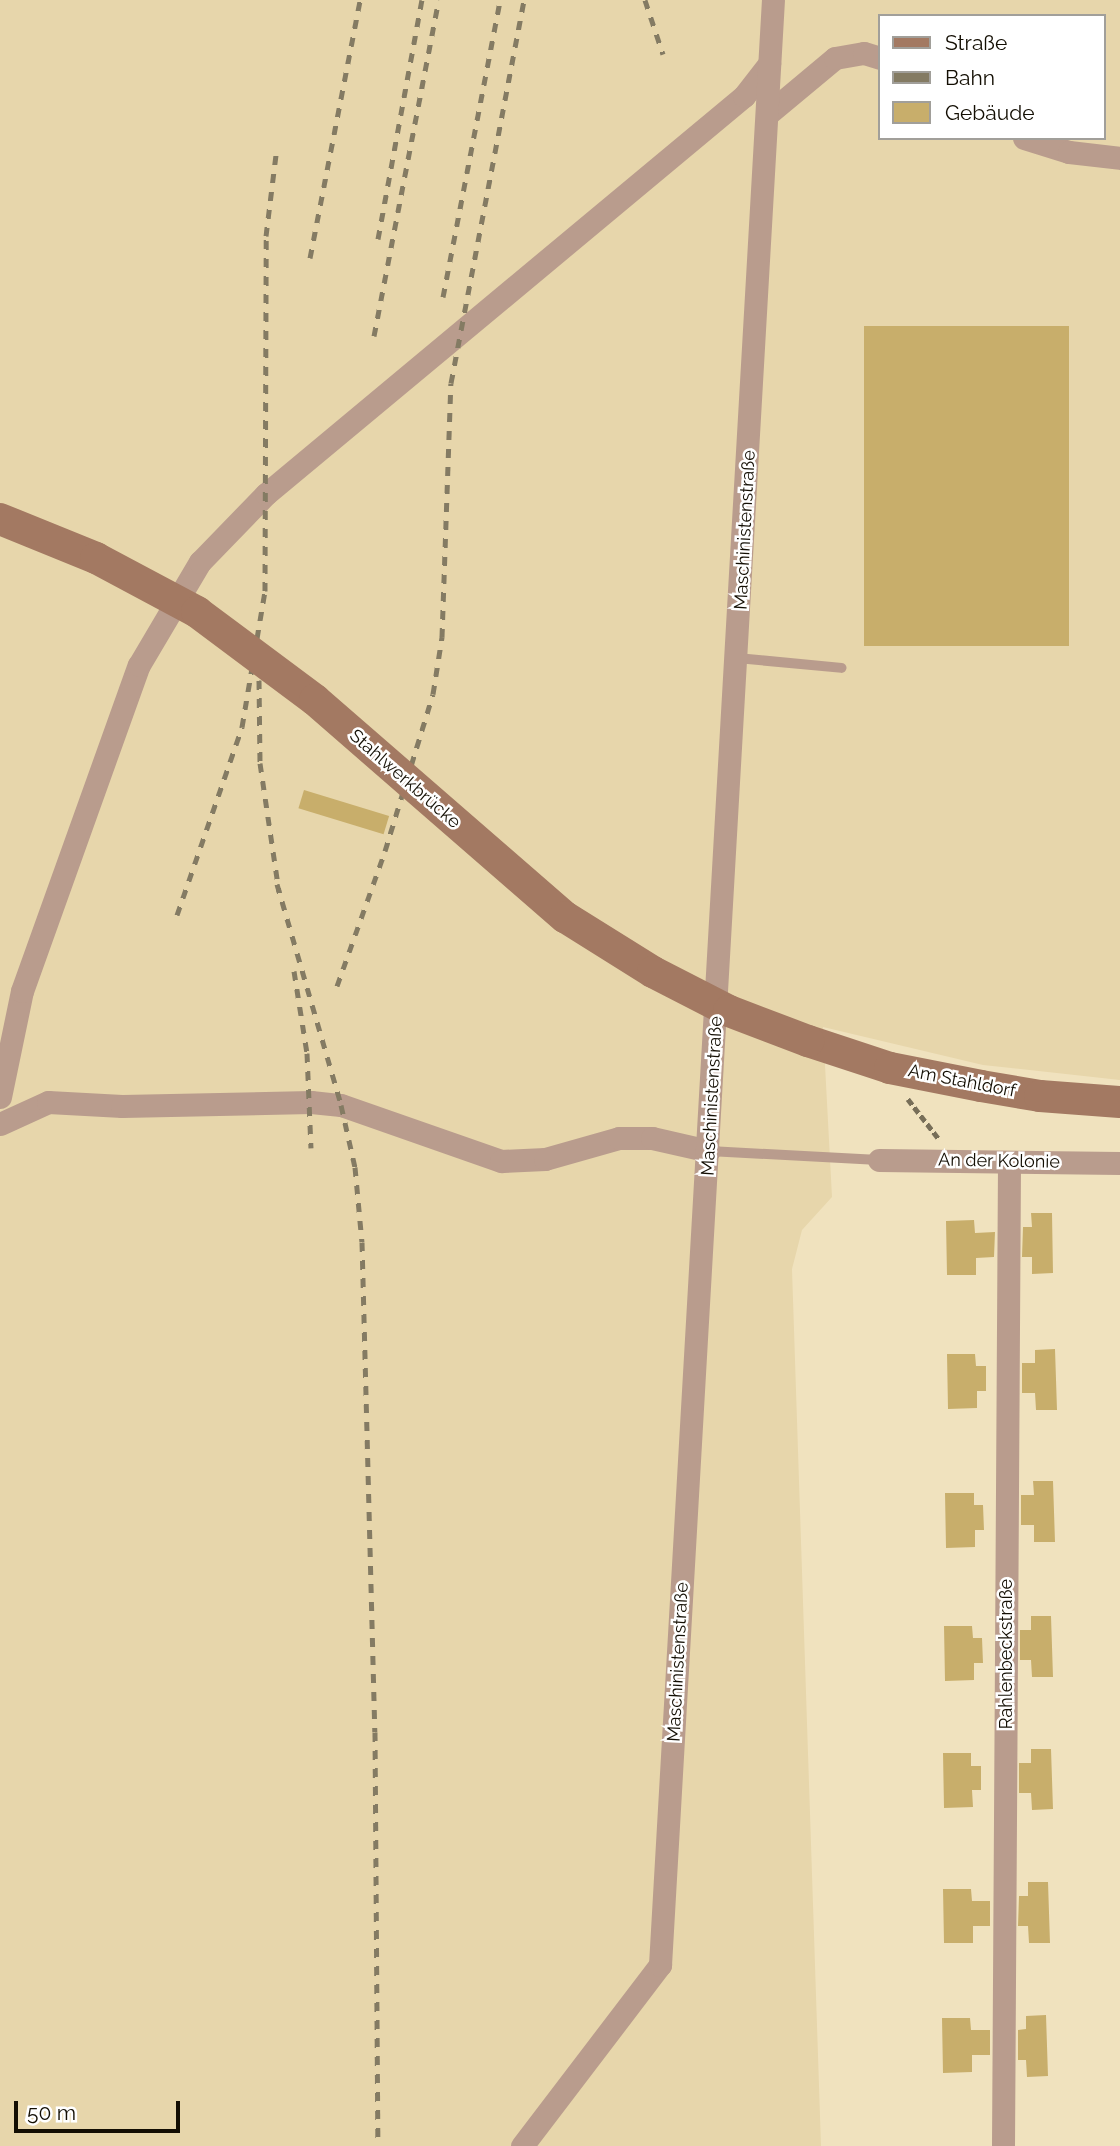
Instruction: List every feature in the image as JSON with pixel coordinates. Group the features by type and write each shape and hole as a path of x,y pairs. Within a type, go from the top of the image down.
{"main road":[{"name":"Stahlwerkbrücke","path":"0,519 96,558 197,612 315,700 565,917 653,972 718,1006 808,1041"},
{"name":"Am Stahldorf","path":"808,1041 890,1068 1040,1096 1120,1102"}],"street":[{"name":"Maschinistenstraße","path":"522,2146 660,1965 769,113 773,0"},
{"path":"769,113 835,58 864,53 878,57"},
{"path":"0,1097 22,990 139,665 200,562 266,494 744,96 769,64"},
{"path":"1030,140 1069,152 1120,158"},
{"path":"0,1124 48,1102 131,1106 311,1102 341,1105 501,1161 545,1159 619,1138 652,1138 709,1151"},
{"name":"An der Kolonie","path":"878,1160 1120,1163"},
{"name":"Rahlenbeckstraße","path":"1003,2146 1009,1162"}],"lane":[{"path":"737,658 842,668"},
{"path":"709,1151 878,1160"}],"path":[{"path":"905,1095 943,1144"}],"shaded area":[{"path":"0,0 1120,0 1120,1080 983,1065 823,1027 832,1197 802,1230 792,1269 821,2146 0,2146"}],"building":[{"path":"864,326 1069,326 1069,646 864,646"},
{"path":"304,790 389,816 384,834 298,808"},
{"path":"1031,1213 1052,1213 1053,1273 1032,1274 1032,1257 1022,1257 1023,1227 1032,1227"},
{"path":"974,1220 975,1233 995,1232 994,1257 976,1258 976,1275 947,1275 946,1221"},
{"path":"1055,1349 1057,1410 1036,1410 1035,1393 1022,1393 1022,1363 1035,1363 1035,1350"},
{"path":"947,1354 975,1354 976,1366 986,1366 986,1391 977,1391 977,1408 948,1409"},
{"path":"1033,1481 1053,1481 1055,1542 1034,1542 1034,1525 1021,1525 1021,1495 1034,1495"},
{"path":"945,1493 974,1493 974,1505 983,1505 984,1530 975,1530 975,1547 946,1548"},
{"path":"1031,1616 1051,1616 1053,1677 1032,1677 1031,1660 1020,1660 1020,1630 1031,1630"},
{"path":"944,1626 972,1626 973,1638 982,1638 983,1663 974,1663 974,1680 945,1681"},
{"path":"1031,1749 1051,1749 1053,1809 1032,1810 1031,1793 1019,1793 1019,1763 1031,1763"},
{"path":"943,1753 971,1753 971,1766 981,1766 981,1790 972,1790 973,1807 944,1808"},
{"path":"1028,1882 1048,1882 1050,1943 1029,1943 1028,1926 1018,1926 1019,1896 1028,1896"},
{"path":"943,1889 971,1889 972,1901 990,1901 990,1926 973,1926 973,1943 944,1943"},
{"path":"1046,2015 1048,2076 1027,2077 1026,2060 1018,2060 1018,2030 1026,2029 1026,2016"},
{"path":"942,2018 970,2018 971,2030 990,2030 990,2055 972,2055 972,2072 943,2073"}],"railway":[{"path":"310,258 360,0"},
{"path":"378,239 422,0"},
{"path":"374,336 439,0"},
{"path":"443,297 500,0"},
{"path":"337,986 385,851 433,694 442,637 451,383 524,0"},
{"path":"645,0 663,54"},
{"path":"177,915 242,727 265,591 266,236 276,155"},
{"path":"259,680 260,763 279,892"},
{"path":"277,884 341,1105 355,1167 362,1242 375,1732 378,2146"},
{"path":"294,971 307,1053 311,1148"}]}
